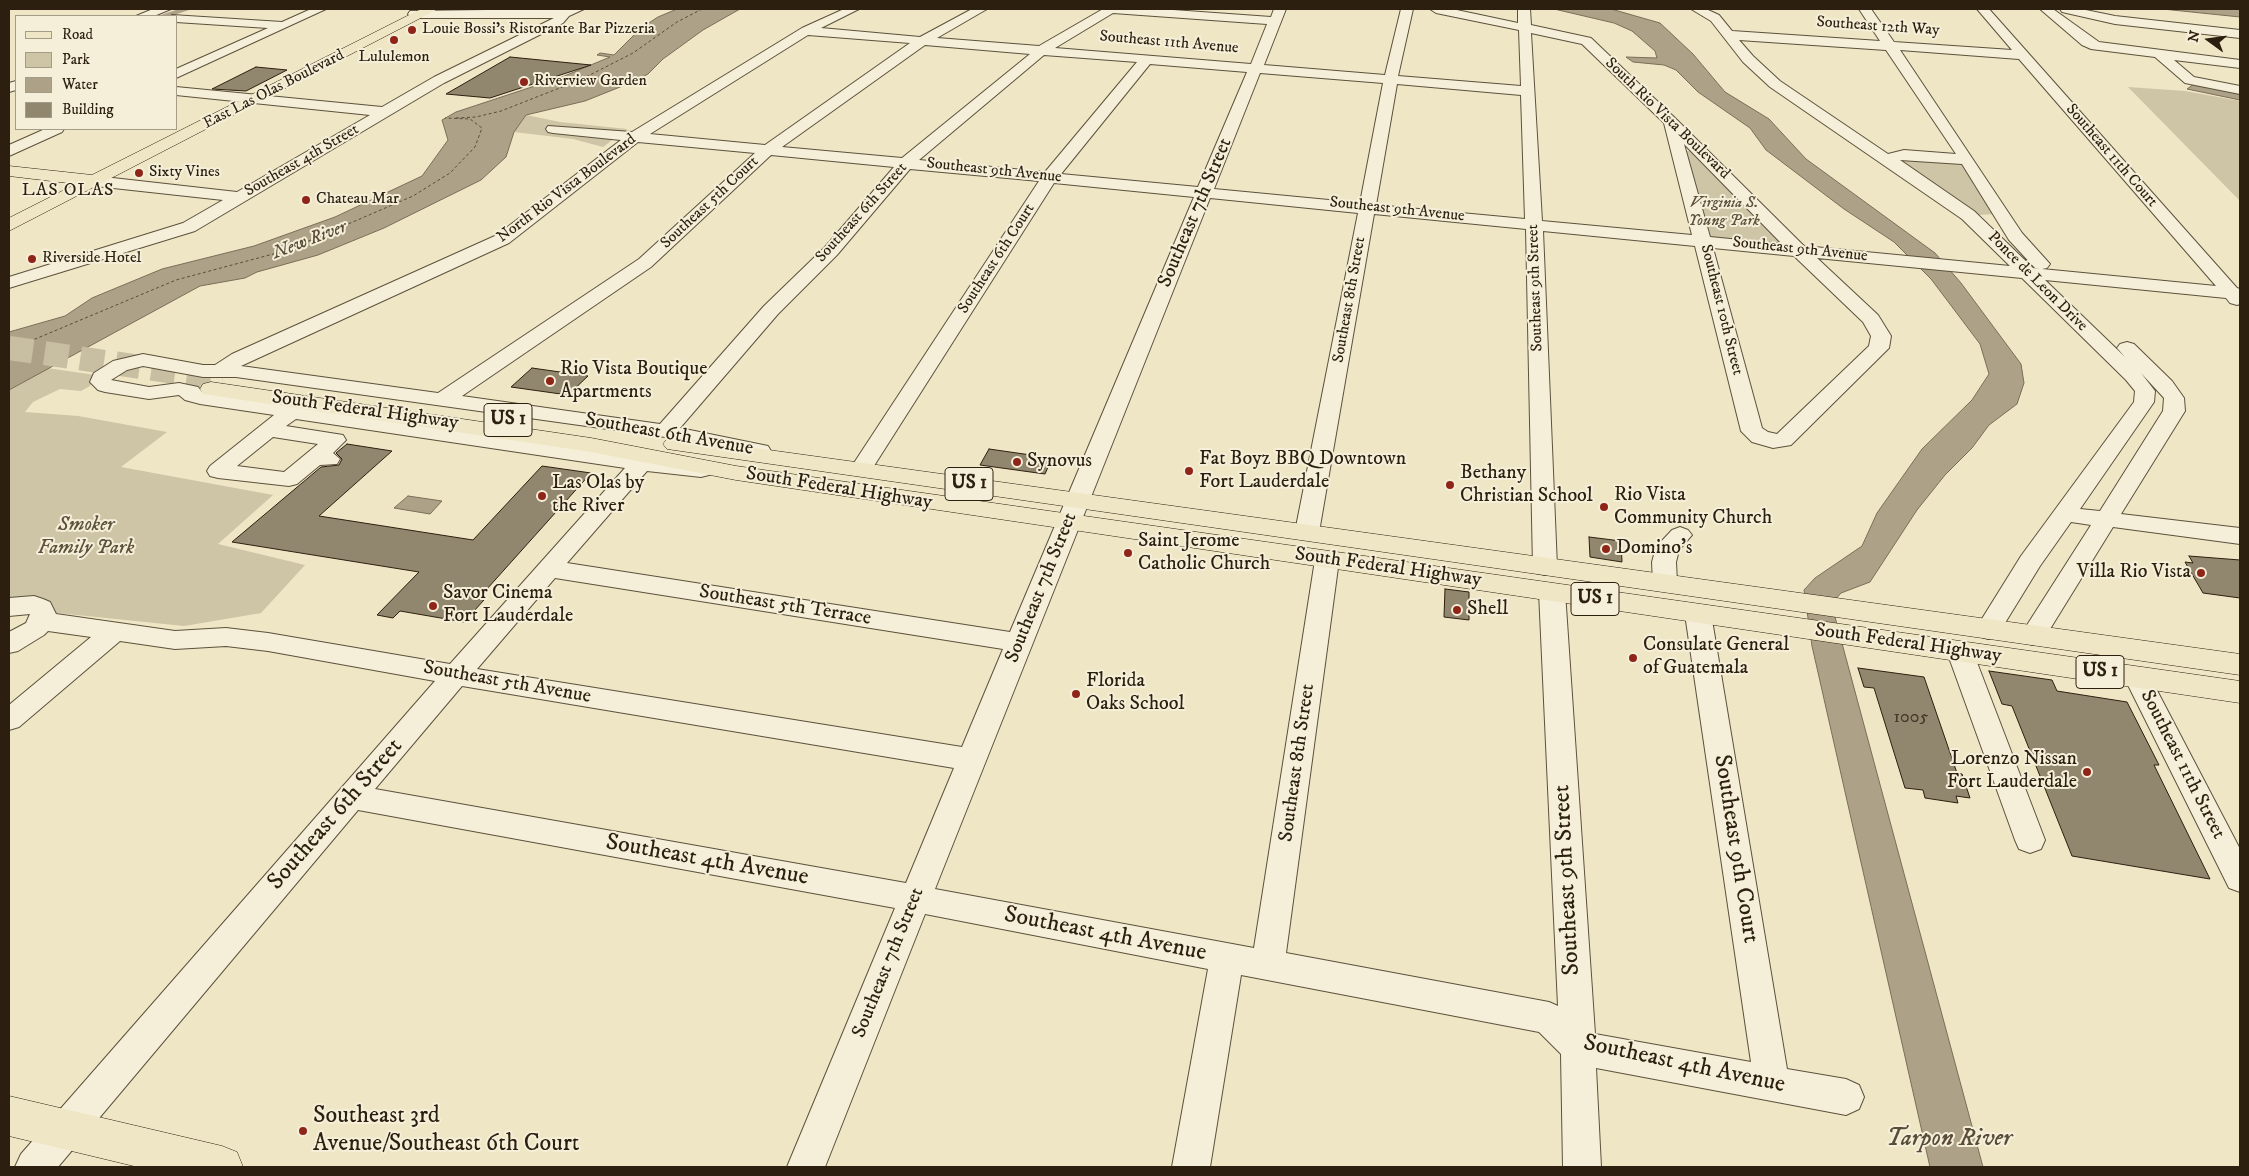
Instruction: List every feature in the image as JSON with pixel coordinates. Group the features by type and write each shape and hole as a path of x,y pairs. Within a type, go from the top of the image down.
{"main road":[{"name":"East Las Olas Boulevard","path":"9,218 89,180 423,11"},
{"path":"9,171 89,180"},
{"name":"East Las Olas Boulevard","path":"9,225 89,180"},
{"name":"South Federal Highway","path":"211,382 860,469 1327,560 1491,583 1548,580"},
{"name":"South Federal Highway","path":"211,382 583,444 736,473 1072,511 1307,532 1548,580 1698,614 1791,614 1855,623 1988,630 2183,657"},
{"name":"US 1","path":"1548,580 1567,584 1580,580 1614,576 1665,583 1791,614"},
{"name":"South Federal Highway","path":"1855,623 1960,652 2240,692"},
{"path":"1960,652 2012,647 2033,636"},
{"path":"2136,677 2146,666 2183,657"},
{"name":"US 1","path":"2183,657 2240,665"},
{"path":"9,1116 65,1131 222,1167"}],"street":[{"path":"145,15 165,9"},
{"path":"178,73 320,9"},
{"name":"Southeast 4th Street","path":"9,283 182,230 460,69 559,20 563,16 562,14 578,9"},
{"name":"North Rio Vista Boulevard","path":"211,382 239,358 503,239 635,137 806,31 853,9"},
{"name":"Southeast 5th Court","path":"442,400 614,286 645,263 769,149 922,41 981,9"},
{"path":"1112,9 1277,15"},
{"name":"Southeast 6th Street","path":"665,431 771,310 831,251 907,162 1042,50 1112,9"},
{"name":"Southeast 8th Street","path":"1307,532 1391,79 1407,9"},
{"path":"1436,9 1526,28"},
{"name":"Southeast 9th Street","path":"1524,9 1548,580 1578,1048 1582,1167"},
{"path":"1697,9 1715,18 1748,59 1775,84 1875,151 1886,151 1896,155 1967,160"},
{"name":"Ponce de Leon Drive","path":"1718,9 1732,19 1748,36 1764,58 1789,80 1896,155 1968,215 2026,272 2072,296 2154,374 2174,398 2174,411 2033,636"},
{"path":"1865,9 1967,160 2015,236 2050,284 2237,296"},
{"name":"Southeast 11th Court","path":"1983,9 2237,296"},
{"path":"2046,9 2115,20 2240,34"},
{"path":"423,11 562,14"},
{"path":"2062,13 2087,42 2108,48 2240,64"},
{"name":"Southeast 7th Street","path":"806,1167 1072,511 1277,15"},
{"path":"178,18 286,24"},
{"name":"South Rio Vista Boulevard","path":"1526,28 1586,41 1671,122 1798,250 1871,319 1881,336 1879,348 1783,440 1773,441 1760,437"},
{"name":"Southeast 11th Avenue","path":"806,31 1528,90"},
{"name":"Southeast 12th Way","path":"1729,35 2023,55"},
{"path":"2160,55 2190,80 2240,90"},
{"name":"Southeast 6th Court","path":"860,469 1050,177 1147,59"},
{"path":"178,91 386,112"},
{"name":"Southeast 10th Street","path":"1671,122 1752,431 1760,437"},
{"name":"Southeast 9th Avenue","path":"553,129 2026,272"},
{"path":"9,151 55,130"},
{"path":"1679,150 1701,152"},
{"path":"89,180 240,197"},
{"path":"1968,215 1988,218 2003,217"},
{"name":"Ponce de Leon Drive","path":"1988,630 2030,562 2144,402 2145,391 2050,284"},
{"name":"Southeast 6th Avenue","path":"736,473 641,464 192,396 211,382 236,370 665,431 793,459"},
{"path":"268,430 335,440 322,459 289,479 218,471 268,430 291,412"},
{"name":"Southeast 6th Street","path":"34,1167 456,675 551,569 641,464"},
{"path":"2064,514 2240,536"},
{"path":"1665,583 1664,562 1668,547 1680,535"},
{"name":"Southeast 8th Street","path":"1268,966 1327,560"},
{"path":"2030,562 2069,580"},
{"name":"Southeast 5th Terrace","path":"551,569 1020,643"},
{"path":"9,607 34,605 41,608 44,614 41,621 24,636 9,644"},
{"name":"Southeast 9th Court","path":"1698,614 1772,1085"},
{"name":"Southeast 5th Avenue","path":"41,621 175,640 226,637 268,642 972,760"},
{"path":"9,720 115,631"},
{"path":"1960,652 2030,840"},
{"name":"Southeast 11th Street","path":"2136,677 2240,879"},
{"name":"Southeast 4th Avenue","path":"351,797 915,899 1549,1018 1578,1048 1772,1085 1846,1097"},
{"path":"1191,1167 1226,958"}],"green space":[{"path":"2128,87 2185,91 2240,101 2240,201"},
{"path":"526,115 560,122 627,129 603,147 573,139 514,132"},
{"name":"Virginia S. Young Park","path":"1686,151 1693,151 1783,241 1775,244 1714,239 1707,235"},
{"path":"1898,158 1963,164 1997,214 1978,215 1900,166"},
{"name":"Smoker Family Park","path":"47,368 95,375 90,386 81,391 60,389 33,402 25,412 78,416 167,432 121,467 273,495 218,544 305,565 261,613 184,626 9,608 9,390"}],"water":[{"name":"New River","path":"677,9 740,9 703,30 663,59 648,74 635,81 585,101 526,115 514,132 506,157 481,180 384,228 318,255 257,272 245,278 200,286 9,390 9,332 65,316 92,298 162,269 254,246 335,217 422,176 448,140 442,120 456,112 562,77 610,57 597,55 600,53 614,55 641,28 658,17"},
{"name":"Tarpon River","path":"1554,9 1611,9 1660,23 1693,54 1725,92 1769,119 1806,159 1935,253 1961,283 2021,364 2024,383 2017,404 1989,425 1972,448 1945,475 1917,510 1870,582 1841,593 1834,601 1835,617 1983,1167 1930,1167 1812,646 1804,590 1815,578 1862,546 1877,513 1922,449 1972,400 1989,374 1980,344 1931,279 1894,242 1844,209 1766,150 1750,128 1698,92 1676,70 1664,65 1633,62 1626,57 1657,58 1655,51 1632,31 1614,23"},
{"path":"2163,9 2240,9 2240,17 2172,10"},
{"path":"2194,84 2240,92 2240,100 2187,89"},
{"path":"408,496 442,501 430,514 394,508"}],"building":[{"name":"Riverview Garden","path":"510,57 591,65 490,98 446,94"},
{"path":"256,67 287,70 246,91 212,89"},
{"name":"Rio Vista Boutique Apartments","path":"532,368 588,376 568,395 511,387"},
{"name":"Las Olas by the River","path":"347,444 392,451 319,516 473,540 542,466 591,473 478,599 484,600 464,622 400,611 393,618 377,615 419,572 232,542 321,467 339,465 342,459 336,453"},
{"name":"Synovus","path":"989,449 1052,458 1045,474 980,465"},
{"name":"Domino's","path":"1589,537 1621,541 1622,562 1590,557"},
{"path":"2189,556 2240,560 2240,598 2203,593 2185,562 2193,563"},
{"name":"Shell","path":"1445,589 1469,592 1469,620 1444,617"},
{"path":"1858,668 1924,677 1957,773 1962,774 1970,798 1956,796 1958,803 1925,798 1923,790 1905,788 1874,688 1864,687"},
{"name":"Lorenzo Nissan Fort Lauderdale","path":"1989,671 2052,680 2057,691 2127,702 2159,765 2154,765 2210,879 2072,856 2012,706 2002,704"}],"waterway":[{"path":"166,15 188,9"},
{"path":"9,79 15,76"}],"ferry route":[{"path":"456,118 476,117 501,111 580,80 633,53 677,22 702,9"},
{"path":"9,350 176,280 288,250 413,196 450,173 475,147 482,128 470,119 445,118"}],"tunnel":[{"path":"9,348 223,379"}],"place":[{"name":"Louie Bossi's Ristorante Bar Pizzeria","path":"412,30"},
{"name":"Lululemon","path":"394,40"},
{"name":"Riverview Garden","path":"524,82"},
{"name":"Sixty Vines","path":"139,173"},
{"name":"Chateau Mar","path":"306,200"},
{"name":"Riverside Hotel","path":"32,259"},
{"name":"Rio Vista Boutique Apartments","path":"550,381"},
{"name":"Synovus","path":"1017,462"},
{"name":"Fat Boyz BBQ Downtown Fort Lauderdale","path":"1189,471"},
{"name":"Bethany Christian School","path":"1450,485"},
{"name":"Las Olas by the River","path":"542,496"},
{"name":"Rio Vista Community Church","path":"1604,507"},
{"name":"Domino's","path":"1606,549"},
{"name":"Saint Jerome Catholic Church","path":"1128,553"},
{"name":"Villa Rio Vista","path":"2201,573"},
{"name":"Savor Cinema Fort Lauderdale","path":"433,606"},
{"name":"Shell","path":"1457,610"},
{"name":"Consulate General of Guatemala","path":"1633,658"},
{"name":"Florida Oaks School","path":"1076,694"},
{"name":"Lorenzo Nissan Fort Lauderdale","path":"2087,772"},
{"name":"Southeast 3rd Avenue/Southeast 6th Court","path":"303,1131"}],"district":[{"name":"LAS OLAS","path":"68,191"}]}
